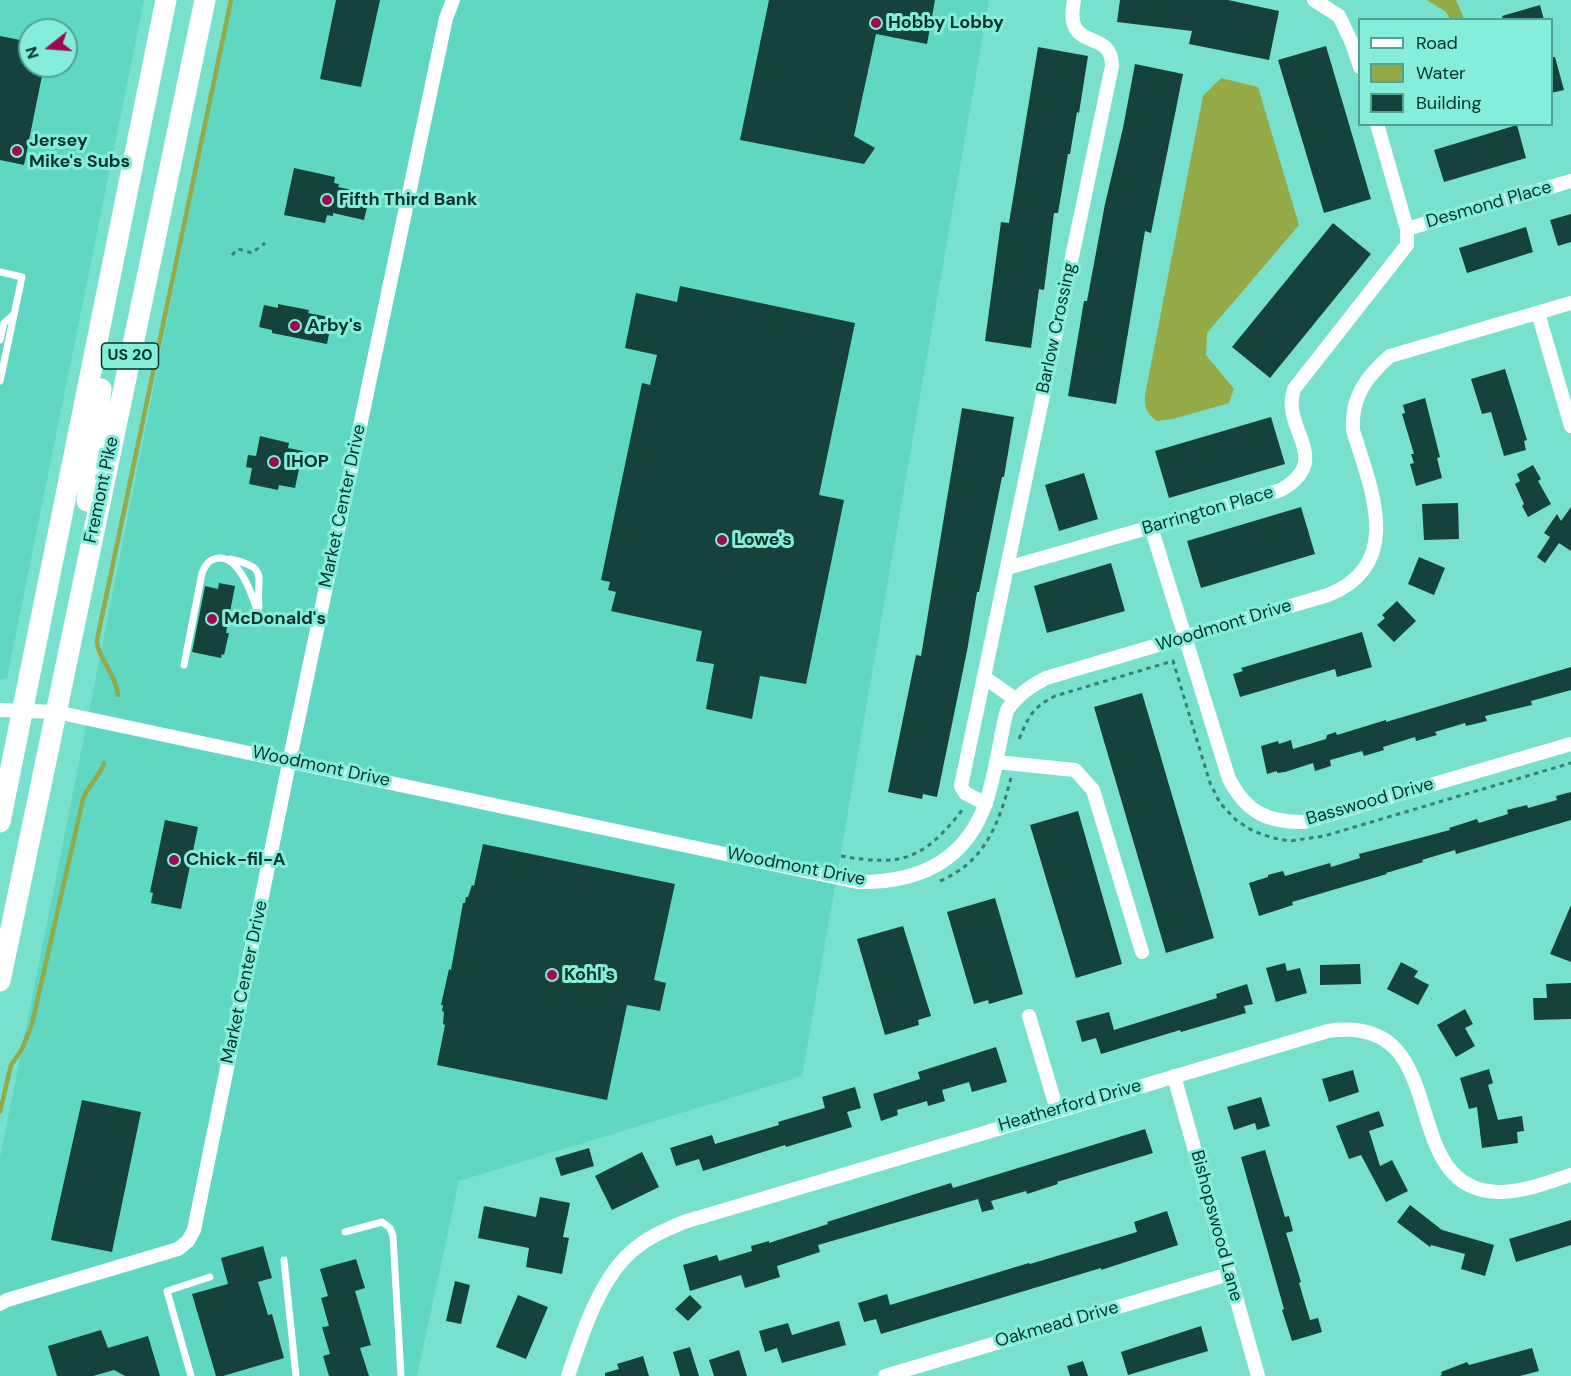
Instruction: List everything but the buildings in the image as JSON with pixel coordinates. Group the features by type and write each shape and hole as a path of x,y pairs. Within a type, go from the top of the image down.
{"highway":[{"name":"Fremont Pike","path":"0,981 39,711 106,296 166,0"},
{"name":"Fremont Pike","path":"0,822 39,711 205,0"},
{"path":"39,711 57,650 89,489 106,349 106,296"}],"street":[{"name":"Market Center Drive","path":"0,1304 178,1248 188,1241 196,1219 289,760 446,18 453,0"},
{"name":"Barlow Crossing","path":"986,804 964,793 961,786 1112,66 1110,51 1105,45 1081,36 1072,23 1074,0"},
{"path":"1314,0 1339,16 1352,43 1358,64"},
{"path":"1378,126 1407,229"},
{"name":"Desmond Place","path":"1407,229 1571,181"},
{"name":"Barrington Place","path":"1007,568 1281,490 1294,482 1302,472 1306,459 1292,410 1291,398 1294,389 1407,245 1407,229"},
{"name":"Woodmont Drive","path":"0,710 39,711 289,760 857,882 878,882 915,875 951,856 972,833 986,804 1007,710 1028,687 1046,678 1328,595 1341,590 1353,581 1372,556 1377,541 1378,525 1376,509 1353,430 1352,416 1356,399 1364,382 1390,356 1571,303"},
{"path":"1538,313 1571,426"},
{"name":"Basswood Drive","path":"1151,527 1229,779 1238,797 1269,818 1285,822 1304,822 1571,744"},
{"path":"984,676 1015,699"},
{"path":"996,762 1075,771 1093,790 1142,952"},
{"path":"1029,1016 1057,1110"},
{"name":"Heatherford Drive","path":"568,1376 586,1327 612,1274 632,1251 662,1231 684,1221 1328,1031 1352,1029 1363,1031 1385,1040 1402,1056 1414,1077 1439,1154 1451,1171 1464,1181 1485,1190 1508,1192 1571,1175"},
{"name":"Bishopswood Lane","path":"1174,1076 1258,1376"},
{"name":"Oakmead Drive","path":"885,1376 1229,1274"}],"lane":[{"path":"0,272 22,277 0,381"},
{"path":"0,340 4,323 15,313"},
{"path":"184,666 206,564 218,558 227,559 247,563 256,570 260,580 258,597 260,615 239,570 227,559"},
{"path":"345,1232 382,1222 390,1228 393,1236 401,1376"},
{"path":"284,1260 296,1376"},
{"path":"191,1376 167,1291 210,1277"}],"path":[{"path":"232,255 238,249 252,253 265,243"},
{"path":"1019,739 1029,714 1040,704 1055,696 1173,661 1210,783 1220,803 1236,820 1253,831 1290,841 1324,836 1571,763"},
{"path":"841,856 877,862 914,854 940,837 963,809"}],"shaded area":[{"path":"0,0 144,0 7,678 0,680"},
{"path":"231,0 989,0 802,1076 459,1181 417,1376 0,1376 0,1158"}],"water":[{"path":"1427,0 1456,0 1464,18 1449,18 1446,12"},
{"path":"1221,78 1258,87 1299,225 1207,333 1206,355 1234,389 1229,403 1173,419 1157,421 1147,410 1145,395 1203,96"}],"waterway":[{"path":"118,695 117,687 100,653 97,640 231,0"},
{"path":"0,1112 11,1065 22,1049 32,1024 83,799 104,763"}],"place":[{"name":"Hobby Lobby","path":"876,23"},
{"name":"Jersey Mike's Subs","path":"17,151"},
{"name":"Fifth Third Bank","path":"327,200"},
{"name":"Arby's","path":"295,326"},
{"name":"IHOP","path":"274,462"},
{"name":"Lowe's","path":"722,540"},
{"name":"McDonald's","path":"212,619"},
{"name":"Chick-fil-A","path":"174,860"},
{"name":"Kohl's","path":"552,975"}]}
